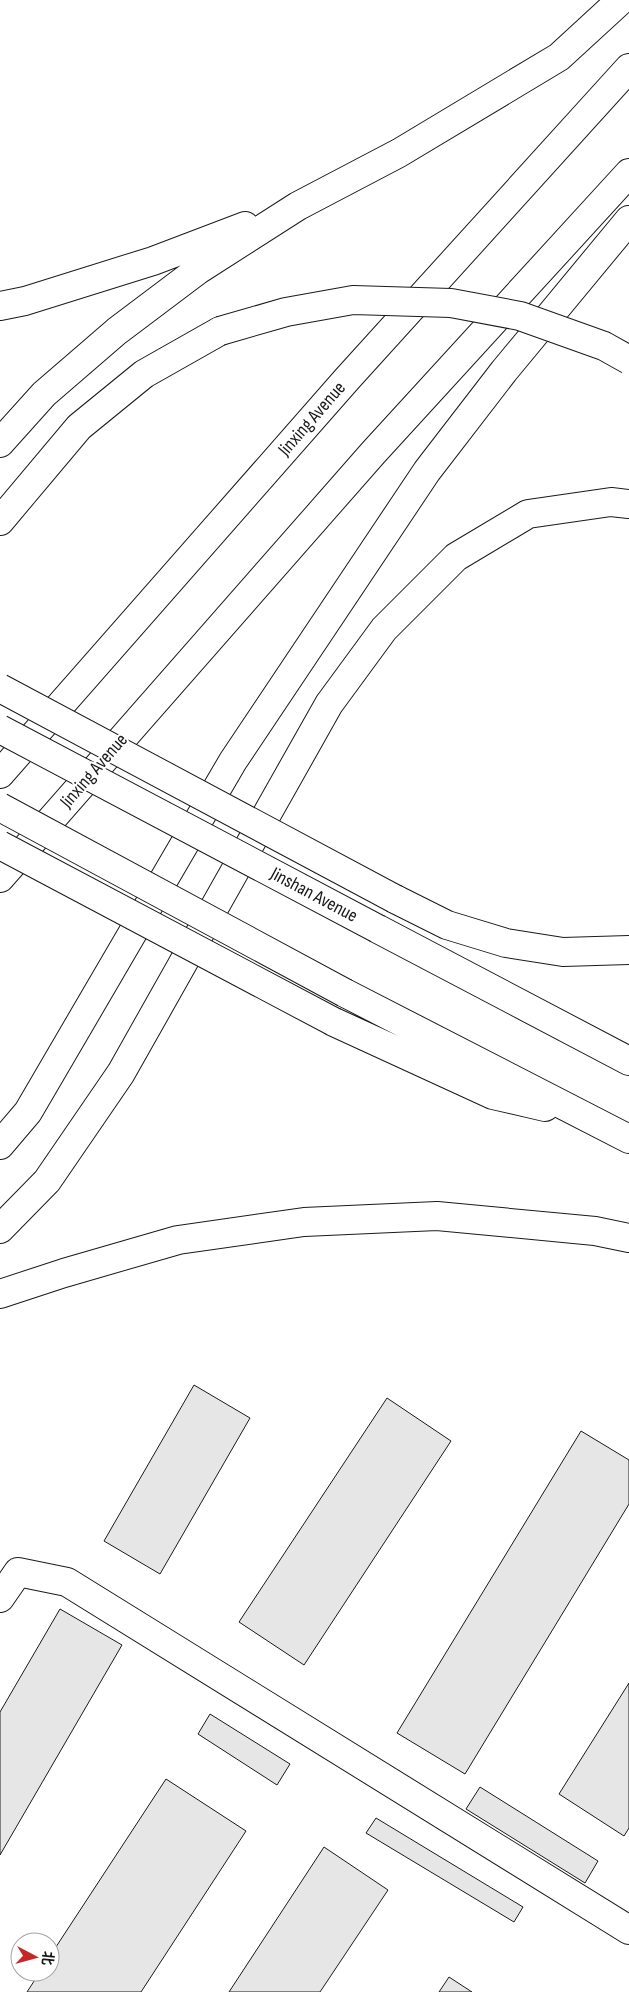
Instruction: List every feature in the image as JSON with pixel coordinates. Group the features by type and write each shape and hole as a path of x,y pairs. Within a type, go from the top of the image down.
{"main road":[{"path":"0,444 44,394 117,331 198,270 298,206 399,153 560,57 621,0"},
{"name":"Jinxing Avenue","path":"0,774 347,379 629,68"},
{"name":"Jinxing Avenue","path":"0,878 373,453 629,174"},
{"path":"0,306 25,301 153,261 298,206"},
{"path":"0,1145 28,1112 233,761 427,470 504,370 629,220"},
{"path":"0,521 79,427 144,374 220,331 286,312 354,300 451,303 520,316 604,346 629,360"},
{"path":"0,1229 47,1181 121,1073 329,704 384,629 456,557 528,514 611,502 629,504"},
{"path":"0,688 447,925 506,943 563,952 629,950"},
{"name":"Jinshan Avenue","path":"0,729 629,1061"},
{"path":"0,807 345,993 629,1139"},
{"path":"0,845 334,1022 493,1095 587,1117"},
{"path":"0,1294 64,1273 178,1240 304,1222 437,1216 595,1231 629,1238"},
{"path":"0,1598 18,1572 67,1582 628,1926"}],"building":[{"path":"194,1385 250,1418 160,1574 104,1541"},
{"path":"387,1398 451,1441 304,1665 239,1622"},
{"path":"581,1431 629,1460 629,1504 465,1774 397,1733"},
{"path":"60,1609 122,1645 0,1855 0,1712"},
{"path":"629,1683 629,1828 624,1836 559,1794"},
{"path":"210,1714 290,1764 277,1785 198,1734"},
{"path":"166,1779 246,1831 141,1992 27,1992 34,1982 60,1982 60,1941"},
{"path":"480,1787 598,1861 585,1883 466,1809"},
{"path":"376,1818 523,1907 514,1922 366,1833"},
{"path":"324,1847 388,1890 320,1992 229,1992"},
{"path":"449,1977 472,1992 439,1992"}]}
